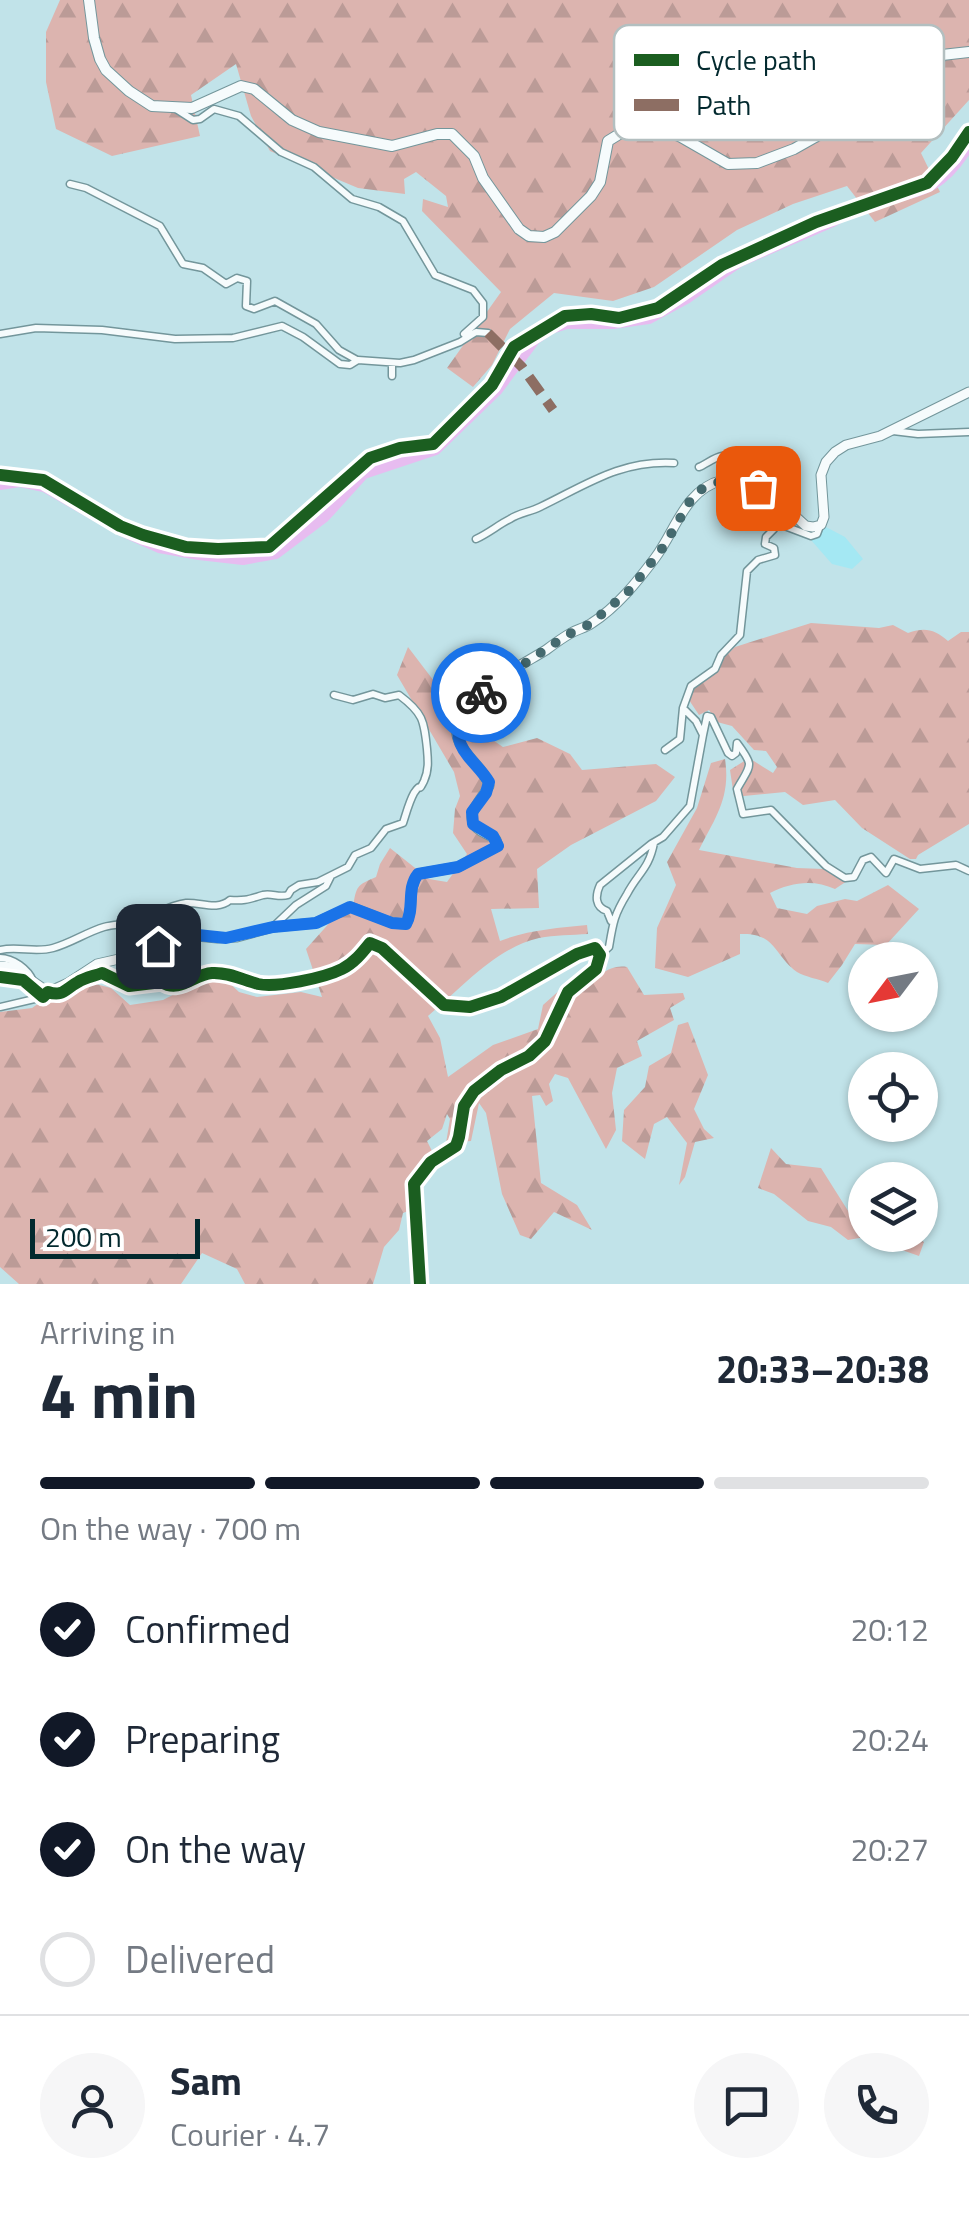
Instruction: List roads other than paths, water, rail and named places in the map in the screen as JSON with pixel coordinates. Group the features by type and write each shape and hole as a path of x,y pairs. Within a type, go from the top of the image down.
{"main road":[{"path":"89,0 94,38 106,70 152,106 192,108 241,86 254,90 292,120 320,132 392,146 452,134 474,156 478,170 508,217 529,236 556,232 591,196 600,182 608,140 614,137"},
{"path":"944,54 969,52"},
{"path":"687,140 728,164 756,163 811,140"},
{"path":"0,966 12,968 33,981 45,994 97,964 188,934 226,938 273,927 316,923 350,907 392,923 406,924 411,913 412,883 418,874 458,867 498,844 477,828 471,818 489,782 461,746 457,726 462,711 500,678 590,624 616,603 658,555 695,495 720,481 742,481 775,497 806,526 821,525 821,474 826,462 846,445 892,431 969,392"}],"street":[{"path":"176,109 193,120 214,110 239,116 281,152 314,167 352,199 404,221 435,275 473,290 483,303 483,317 451,344"},
{"path":"0,475 42,480 143,536 186,547 269,547 370,458 400,448 433,444 492,384 514,348 565,316 619,318 658,308 722,265 816,222 927,183 952,158 969,132"},
{"path":"70,184 100,194 160,226 184,264 203,268 226,284 237,278 247,281 246,306 254,309 275,302 316,324 339,350 358,360 414,360 476,332 488,333"},
{"path":"0,334 36,328 233,338 282,326 340,364 350,366 358,360"},
{"path":"392,362 392,376"},
{"path":"892,431 969,432"},
{"path":"699,467 724,456 752,461 760,470 730,475 720,481"},
{"path":"476,539 510,518 628,466 674,463"},
{"path":"666,750 680,739 690,686 715,668 721,655 740,635 747,572 758,560 775,555 774,548 764,544 774,530 774,522 811,536 817,534 821,525"},
{"path":"0,950 60,946 108,925 136,922 189,902 224,906 230,900 281,898 299,885 311,884 348,867 355,855 371,848 386,829 402,824 424,781 427,733 422,716 399,695 386,698 373,694 353,700 334,695"},
{"path":"683,708 704,735"},
{"path":"420,1284 414,1184 431,1162 456,1146 464,1106 474,1091 545,1042 568,992 596,969 600,955 609,947 611,920 597,901 596,892 668,833 690,806 707,716 711,716 728,753 736,753 737,743 750,760 737,789 743,814 771,810 826,866 845,878 854,877 862,860 871,857 886,873 894,859 920,869 956,865 969,871"},
{"path":"611,920 648,866 654,843"},
{"path":"273,927 296,905 326,886 332,876"},
{"path":"0,1006 65,992 78,981 102,973 129,986 162,982 177,987 209,973 278,984 342,969 370,943 382,948 444,1005 470,1007 501,996 586,950 595,948 600,955"},
{"path":"0,958 8,958 30,973 33,981"},
{"path":"0,977 23,980 45,994"}],"waterway":[{"path":"879,201 932,186 951,171 969,146"},
{"path":"0,485 20,482 44,487 159,548 243,560 276,554 325,517 364,474 436,450 497,391 535,340 551,329 567,324 649,319 740,262 854,210"}]}
